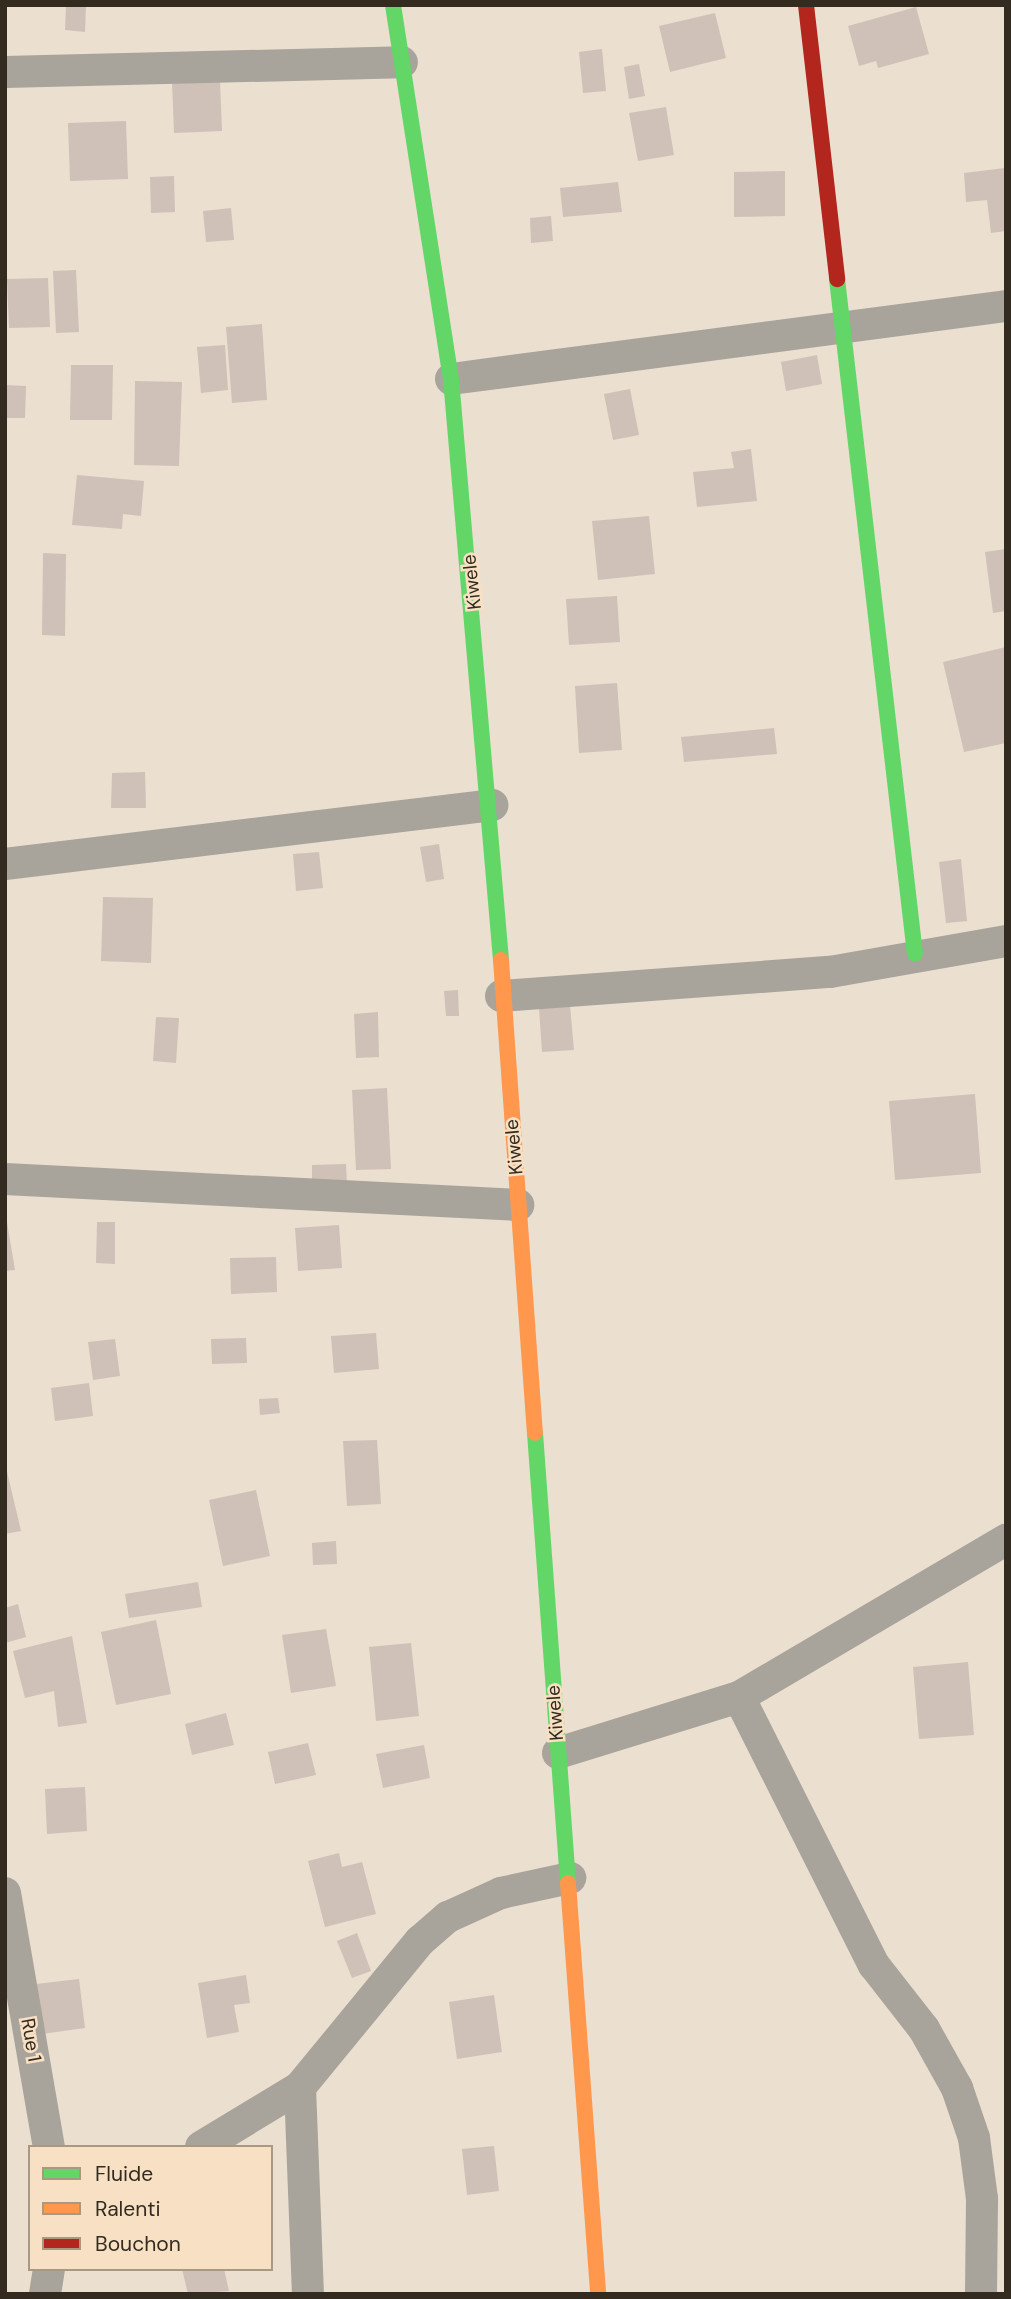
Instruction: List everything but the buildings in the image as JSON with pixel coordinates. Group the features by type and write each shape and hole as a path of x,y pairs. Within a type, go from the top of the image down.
{"street":[{"name":"Kiwele","path":"393,5 451,379 492,805 501,996 558,1754 570,1878 598,2294"},
{"path":"806,5 915,954"},
{"path":"5,72 402,62"},
{"path":"451,379 843,330 1006,306"},
{"path":"5,864 492,805"},
{"path":"501,996 830,972 915,954 1006,941"},
{"path":"5,1179 518,1205"},
{"path":"558,1754 739,1697 1006,1540"},
{"path":"739,1697 874,1965 925,2029 957,2088 974,2138 982,2199 981,2294"},
{"path":"204,2145 300,2087 420,1941 448,1917 501,1893 570,1878"},
{"name":"Rue 1","path":"5,1893 49,2145"},
{"path":"300,2087 308,2294"},
{"path":"45,2294 49,2271"}],"traffic: fast":[{"path":"393,5 451,379 501,960"},
{"path":"837,279 915,954"},
{"path":"535,1433 568,1883"}],"traffic: slow":[{"path":"501,960 535,1433"},
{"path":"568,1883 598,2294"}],"traffic: jam":[{"path":"806,5 837,279"}]}
